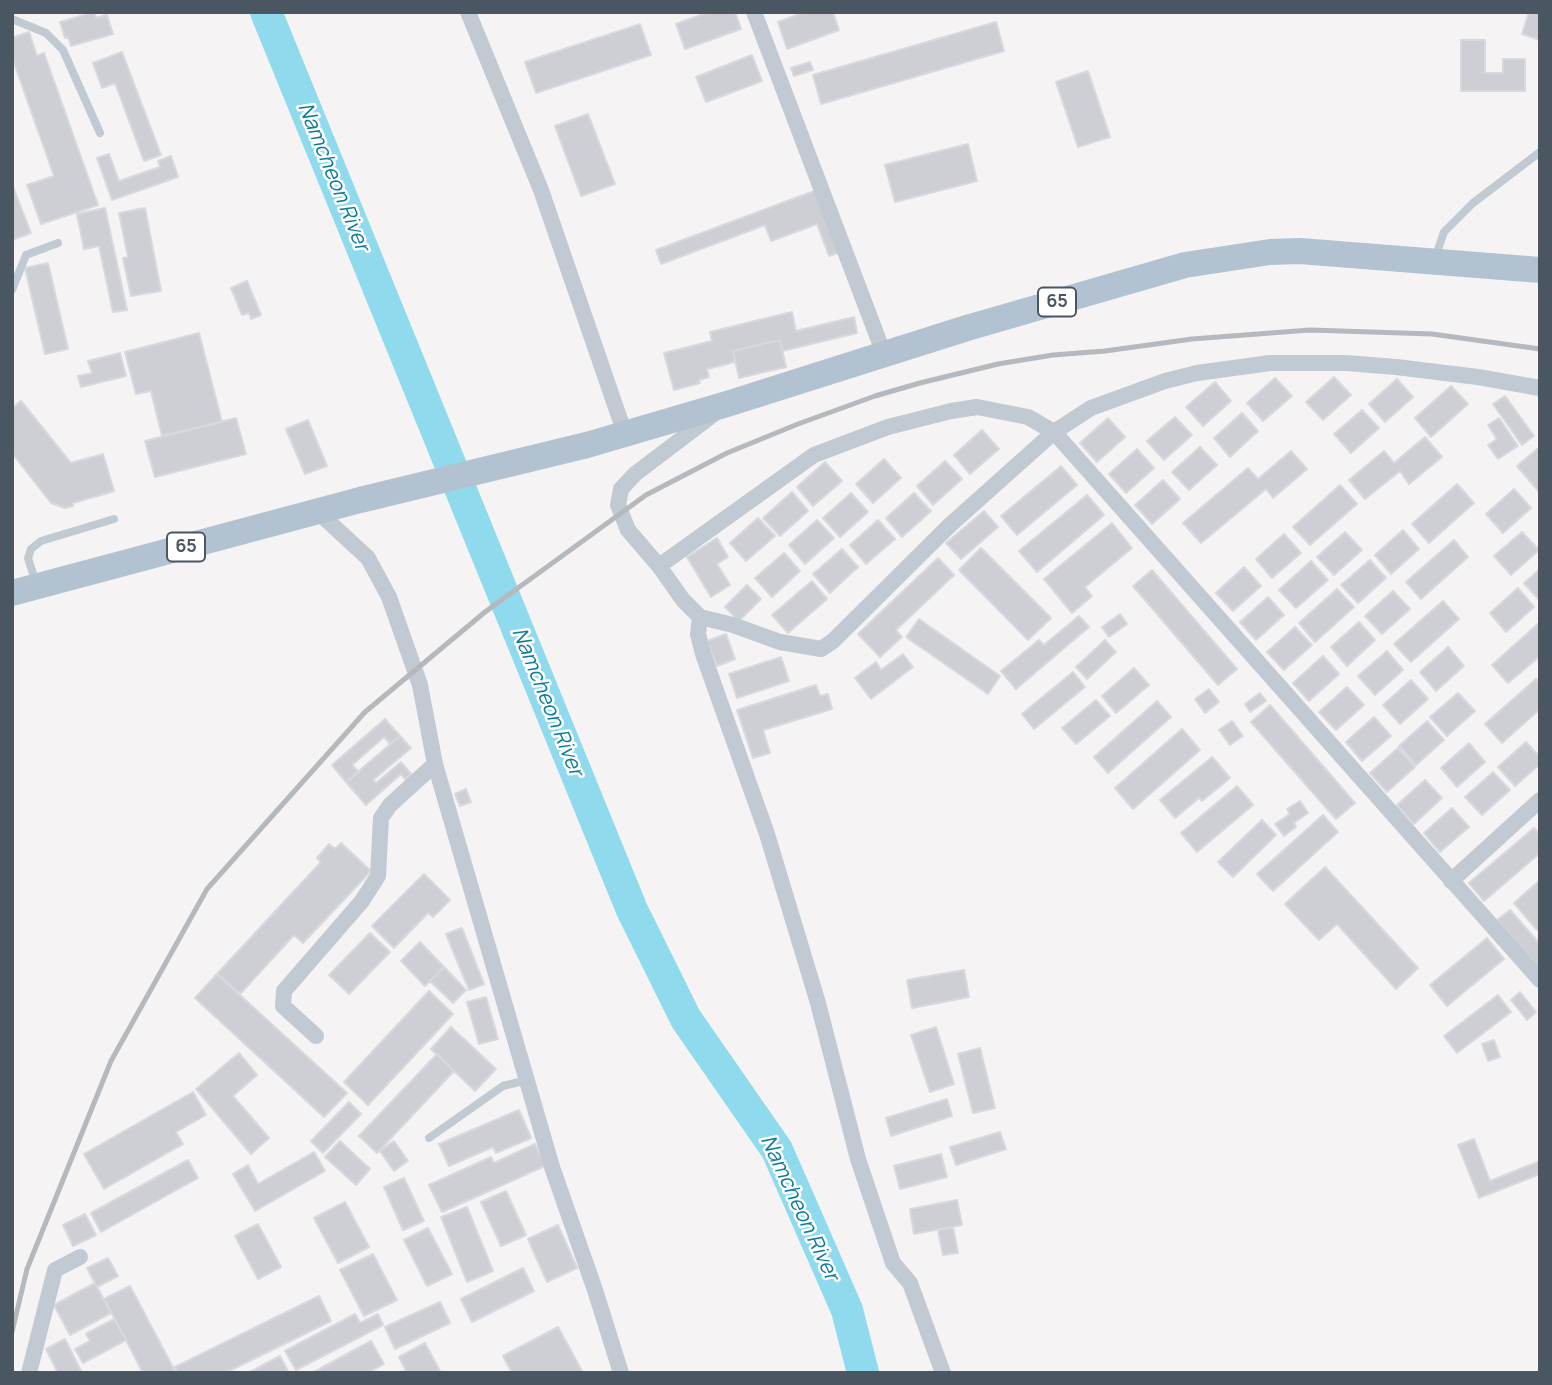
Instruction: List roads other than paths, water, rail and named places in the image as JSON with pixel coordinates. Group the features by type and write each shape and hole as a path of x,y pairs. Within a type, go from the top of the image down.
{"main road":[{"name":"65","path":"25,590 360,500 587,444 1185,265 1270,252 1300,251 1540,270"}],"street":[{"path":"468,12 541,190 625,433"},
{"path":"754,12 884,354"},
{"path":"727,404 635,474 621,489 618,505 628,530 659,566 683,600 700,617 733,625 780,642 821,649 833,642 950,525 1054,432 1091,408 1165,381 1248,365 1335,363 1396,367 1540,388"},
{"path":"659,566 814,455 888,427 951,411 976,407 1028,417 1054,432 1540,980"},
{"path":"318,512 368,558 389,597 420,685 435,764 552,1167 621,1373"},
{"path":"700,617 698,634 703,654 767,834 818,1003 858,1159 893,1263 910,1283 943,1373"},
{"path":"316,1036 283,1006 284,990 362,901 378,876 381,818 390,805 435,764"},
{"path":"1451,881 1540,800"},
{"path":"30,1373 55,1270 80,1257"}],"lane":[{"path":"12,19 46,33 63,50 100,133"},
{"path":"1434,261 1444,232 1472,202 1540,152"},
{"path":"12,290 26,255 58,243"},
{"path":"25,590 28,558 32,549 41,541 114,519"},
{"path":"429,1138 503,1086 527,1080"}],"waterway":[{"name":"Namcheon River","path":"266,12 632,910 686,1019 777,1150 847,1310 863,1373"}],"railway":[{"path":"12,1332 27,1269 111,1061 207,889 365,712 485,612 646,495 727,453 875,396 998,364 1053,355 1192,339 1310,330 1432,334 1540,349"}]}
